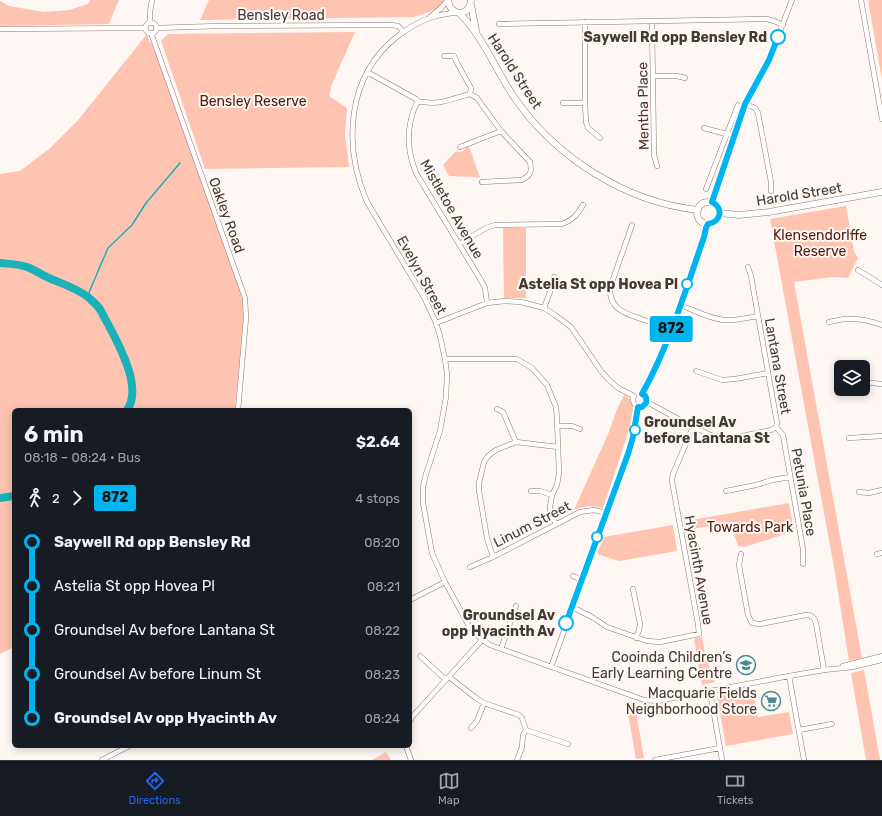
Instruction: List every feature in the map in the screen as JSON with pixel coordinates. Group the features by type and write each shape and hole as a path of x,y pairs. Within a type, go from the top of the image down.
{"main road":[{"name":"Harold Street","path":"448,0 450,8 458,12 470,24 514,98 528,116 553,142 572,158 604,179 633,193 664,204 698,210"},
{"name":"Harold Street","path":"471,2 477,35"},
{"path":"458,12 465,11 471,2"},
{"name":"Harold Street","path":"720,213 738,215 769,212 882,192"},
{"path":"712,202 718,207 720,213 716,221 708,224 700,220 698,210 703,203 712,202"}],"street":[{"path":"150,23 152,0"},
{"name":"Evelyn Street","path":"448,0 429,18 404,32 381,52 367,72 357,95 352,125 353,147 359,181 367,202 424,296 440,336 447,374 446,397 440,431 426,474 423,495 432,553 468,626 482,640 490,645 644,700 658,701 824,670 882,656"},
{"path":"712,202 745,104 769,60 792,0"},
{"path":"860,0 882,120"},
{"name":"Evelyn Street","path":"429,18 458,12"},
{"path":"499,24 767,20 774,21 783,26"},
{"name":"Mentha Place","path":"652,21 654,155 656,166"},
{"path":"585,22 586,122 588,128 600,138"},
{"path":"145,28 147,24 150,23"},
{"path":"0,29 145,28 146,31 151,33 154,32 156,28 154,24 150,23"},
{"name":"Bensley Road","path":"156,28 218,26 392,25 398,26 404,32"},
{"name":"Oakley Road","path":"151,33 245,298 246,318 238,408"},
{"path":"444,56 454,56 471,88 470,94"},
{"path":"367,72 418,101 431,103 450,101 470,94 477,98 501,131 530,162 531,168 530,174 527,178 521,180 482,182"},
{"path":"653,76 677,76 685,78"},
{"name":"Mistletoe Avenue","path":"418,101 413,111 408,131 408,142 416,173 482,282 485,288 487,303"},
{"path":"563,103 585,103"},
{"path":"745,104 755,108 758,113 771,182 771,191"},
{"path":"706,189 738,105"},
{"path":"704,128 734,135"},
{"path":"460,147 501,131"},
{"path":"459,244 486,228 495,225 562,224 576,217 583,205"},
{"path":"642,394 656,367 671,330 708,224"},
{"path":"632,225 610,288 611,299 616,307 623,313 671,330"},
{"name":"Lantana Street","path":"647,402 713,436 728,437 771,430 776,427 777,422 752,276 748,267"},
{"path":"858,270 882,285"},
{"path":"544,308 554,277"},
{"path":"436,323 487,303 505,301 521,302 544,308 570,327 601,371 618,388 634,396 642,394"},
{"path":"680,305 724,320 736,320 758,316"},
{"path":"829,322 846,319 874,322 882,325"},
{"path":"445,359 517,359 528,364 548,385 556,407 558,426 559,472 557,485 552,495 550,507 550,513 556,524"},
{"path":"696,371 722,380 768,373"},
{"path":"870,383 882,384"},
{"path":"638,407 644,406 647,402 646,397 642,394"},
{"path":"634,396 634,403 638,407"},
{"path":"550,667 633,437 638,407"},
{"path":"497,409 503,412 516,442"},
{"path":"558,426 572,426 580,429"},
{"name":"Hyacinth Avenue","path":"572,607 592,617 607,627 647,642 660,642 698,634 698,624 672,481 673,474 693,427"},
{"name":"Petunia Place","path":"776,427 783,435 803,550 803,564"},
{"path":"849,438 882,436"},
{"path":"493,557 479,492 479,483 484,462 488,456 496,450 516,442 558,447"},
{"path":"726,490 790,477"},
{"path":"859,492 869,493 882,490"},
{"path":"531,492 540,491 552,495"},
{"name":"Linum Street","path":"470,567 493,557 580,512 594,510 606,513"},
{"path":"741,554 739,565 748,615 752,623 760,624 806,615 812,616 816,623 824,670"},
{"path":"573,576 582,580"},
{"path":"412,599 446,582"},
{"path":"633,589 640,624 636,638"},
{"path":"501,649 516,606"},
{"path":"412,717 482,640"},
{"path":"420,656 447,679 472,696 519,715 522,718 526,730 523,735 522,747 517,760"},
{"name":"Evelyn Street","path":"824,670 852,668 882,660"},
{"path":"788,676 804,760"},
{"path":"710,691 722,760"},
{"path":"472,728 477,721 484,702"},
{"path":"799,730 832,724"},
{"path":"526,730 568,744"},
{"path":"102,760 125,748"},
{"path":"407,748 411,760"},
{"path":"655,760 720,748"}],"green space":[{"path":"90,0 119,0 109,24 0,26 0,1 9,6 44,12 69,10 88,4"},
{"path":"209,0 444,0 439,7 414,17 200,20"},
{"path":"868,0 882,0 882,80"},
{"name":"Bensley Reserve","path":"355,32 332,84 329,96 347,108 345,134 349,167 205,169 161,41 168,34"},
{"path":"147,34 149,41 153,46 218,227 243,303 243,323 235,408 12,408 12,648 0,654 0,174 20,171 49,149 79,119"},
{"path":"468,146 480,177 449,176 443,165 456,151 461,152"},
{"name":"Klensendorlffe Reserve","path":"846,206 854,251 858,258 848,278 833,277 794,282 862,658 849,661 835,573 770,219"},
{"path":"503,228 526,228 526,298 504,298"},
{"path":"624,395 630,399 634,409 628,433 603,508 588,506 574,510 609,432 617,409"},
{"name":"Towards Park","path":"789,503 794,531 745,547 738,546 730,522 688,530 686,521"},
{"path":"673,525 677,551 619,561 597,554 604,537"},
{"path":"702,637 706,658 715,682 702,685 694,639"},
{"path":"864,670 880,760 866,760 851,673"},
{"path":"753,689 758,717 789,712 793,734 726,746 717,696"},
{"path":"626,702 635,705 644,758 636,759"},
{"path":"386,752 391,760 372,760"}],"waterway":[{"path":"87,297 108,248 132,225 146,203 180,163"},
{"path":"0,263 21,265 30,268 46,277 79,291 88,297 98,307 118,343 128,367 132,390 131,401 128,408"},
{"path":"0,498 12,496"}],"bus line":[{"name":"872","path":"566,623 628,454 638,414 638,407 645,405 647,401 642,394 656,367 671,330 706,228 708,224 716,221 720,213 719,209 712,202 745,104 769,60 778,37"}],"place":[{"name":"Saywell Rd opp Bensley Rd","path":"778,37"},
{"name":"Astelia St opp Hovea Pl","path":"687,284"},
{"name":"Groundsel Av before Lantana St","path":"635,430"},
{"name":"Groundsel Av opp Hyacinth Av","path":"566,623"},
{"name":"Cooinda Children’s Early Learning Centre","path":"746,665"},
{"name":"Macquarie Fields Neighborhood Store","path":"771,701"}]}
